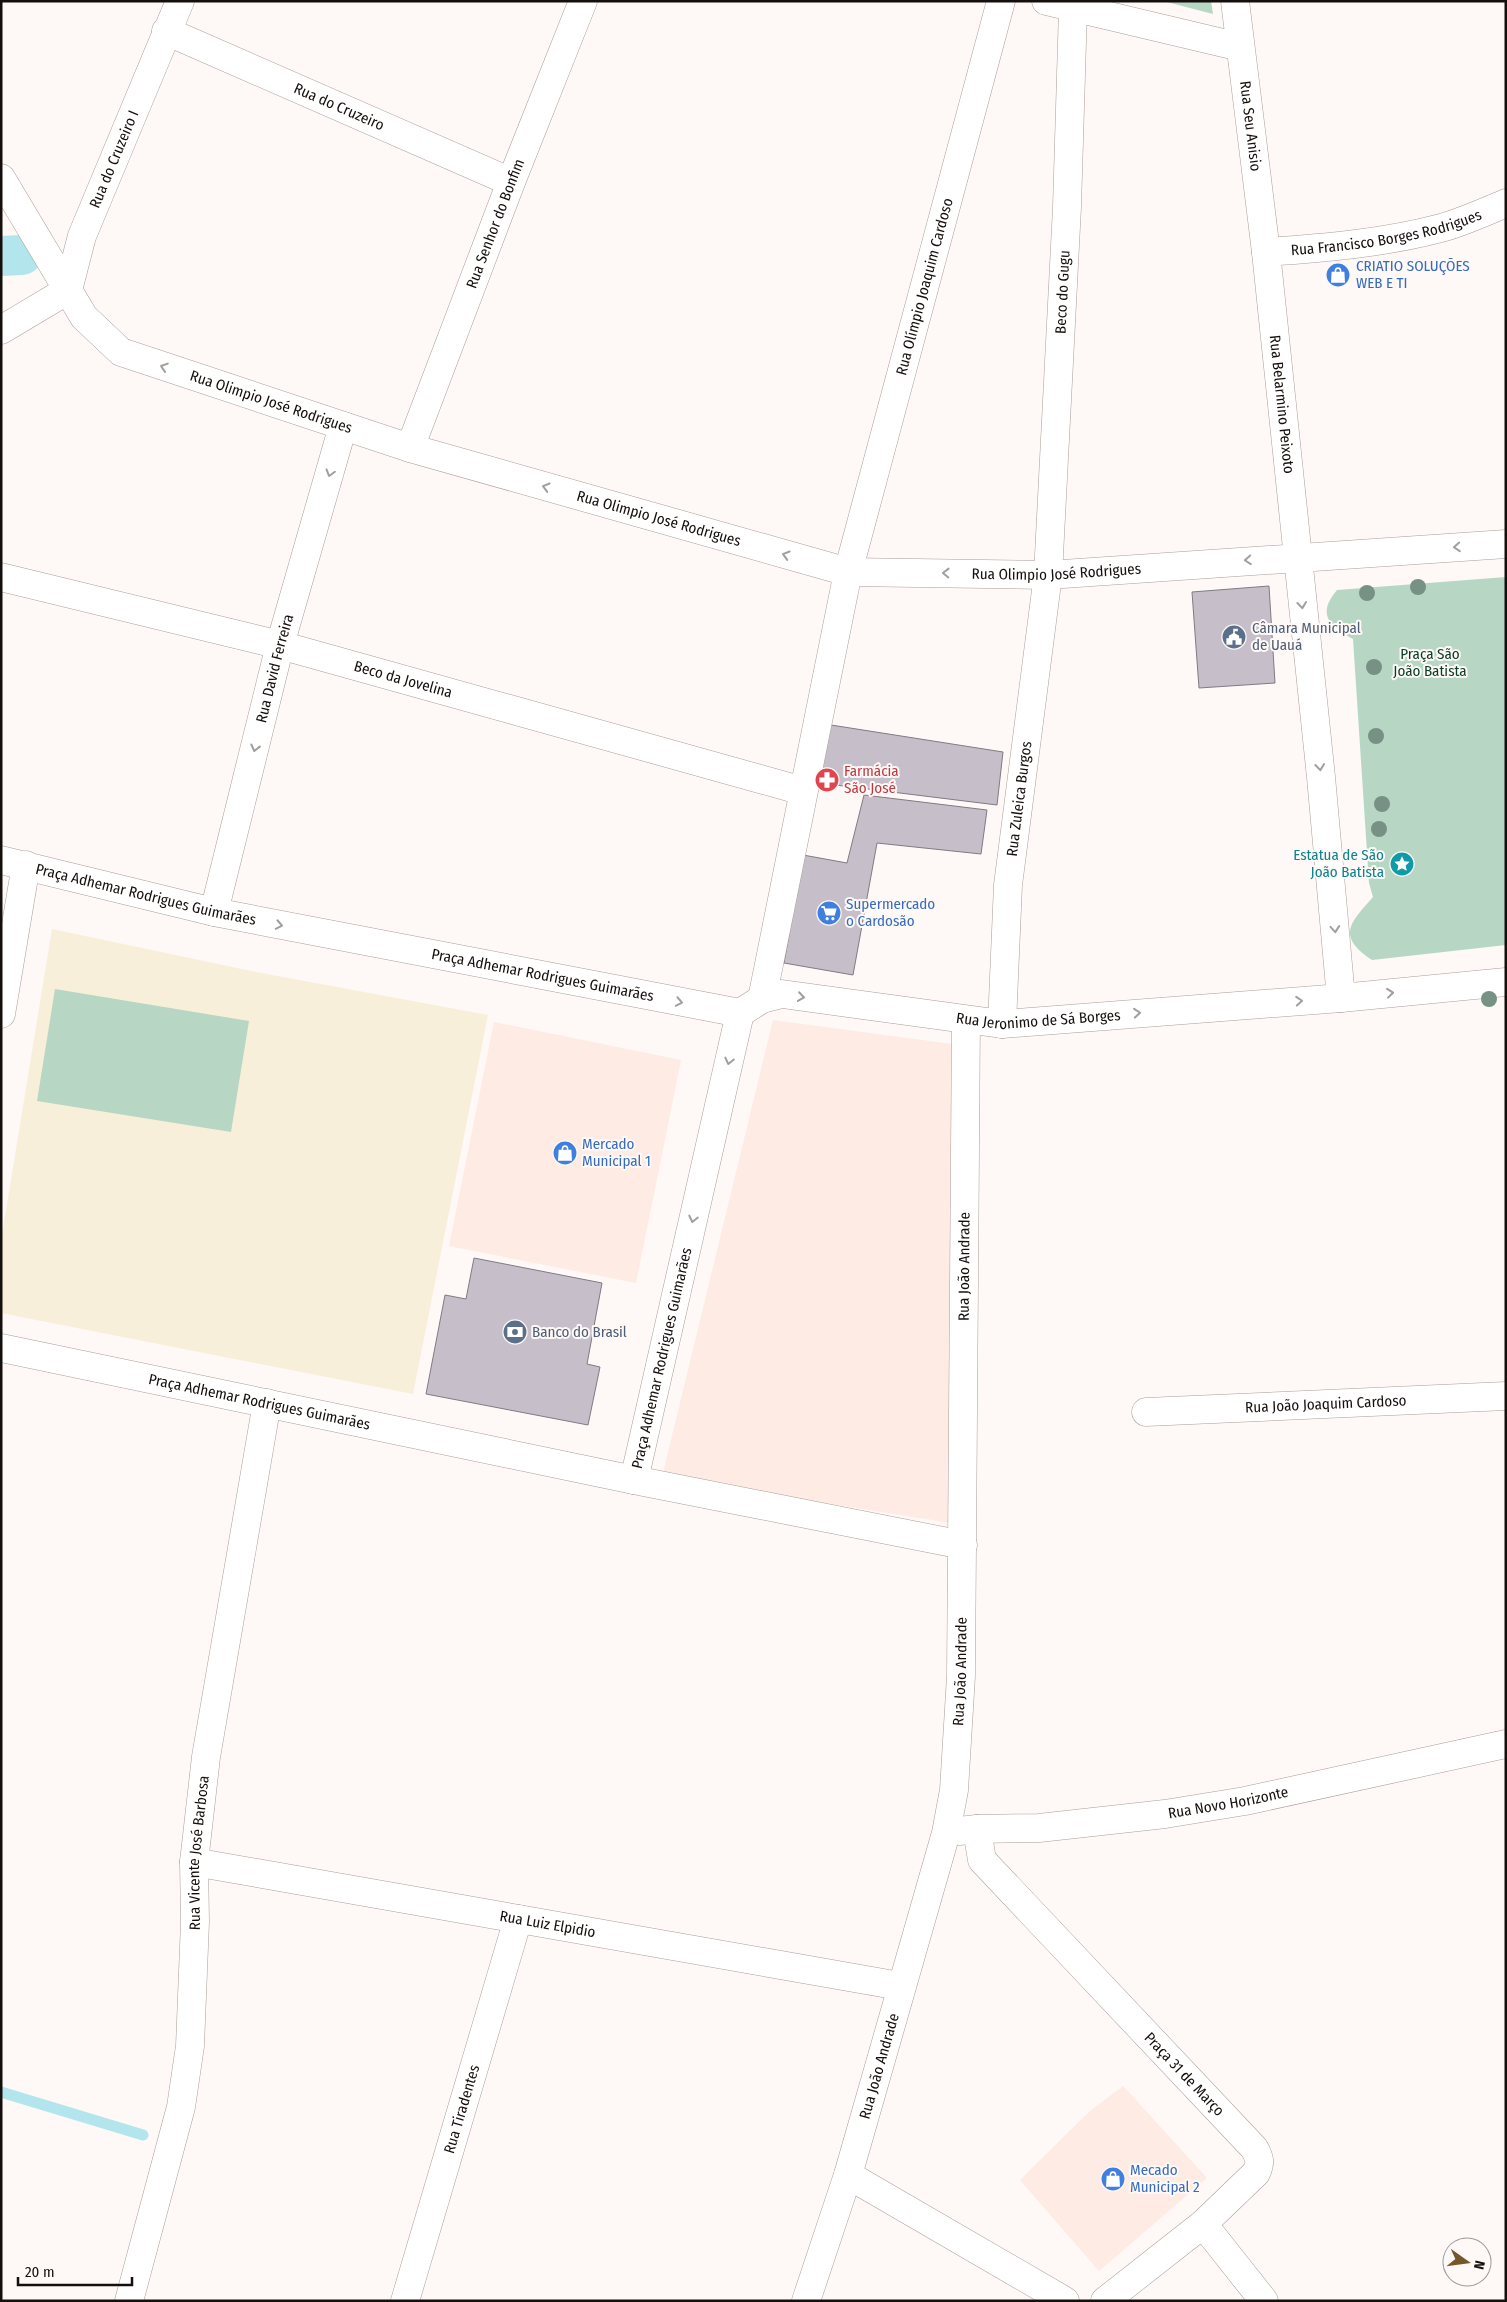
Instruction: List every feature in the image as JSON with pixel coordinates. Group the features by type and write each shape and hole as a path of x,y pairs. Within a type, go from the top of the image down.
{"street":[{"name":"Rua do Cruzeiro I","path":"68,290 82,236 180,1"},
{"name":"Rua Senhor do Bonfim","path":"410,448 511,182 583,1"},
{"name":"Rua Olímpio Joaquim Cardoso","path":"751,1006 803,792 848,572 1001,1"},
{"path":"1046,1 1073,9 1240,47"},
{"name":"Rua Seu Anisio","path":"1235,1 1266,252"},
{"name":"Beco do Gugu","path":"1048,575 1068,207 1073,9"},
{"name":"Rua do Cruzeiro","path":"166,31 511,182"},
{"name":"Rua Olimpio José Rodrigues","path":"1,178 84,317 121,352 410,448 848,572 1048,575 1297,557"},
{"name":"Rua Francisco Borges Rodrigues","path":"1266,252 1325,248 1396,238 1442,228 1506,203"},
{"name":"Rua Belarmino Peixoto","path":"1266,252 1297,557"},
{"path":"1,330 68,290"},
{"name":"Rua David Ferreira","path":"214,912 280,645 343,426"},
{"path":"1506,544 1297,557 1321,777 1341,998 1506,982"},
{"name":"Rua Zuleica Burgos","path":"1002,1024 1008,886 1048,575"},
{"name":"Beco da Jovelina","path":"1,577 280,645 803,792"},
{"name":"Praça Adhemar Rodrigues Guimarães","path":"1,1014 14,863 214,912 751,1006 634,1480"},
{"name":"Rua Jeronimo de Sá Borges","path":"751,1006 782,994 1002,1024 1341,998"},
{"name":"Rua João Andrade","path":"806,2301 848,2175 900,1986 946,1833 954,1790 962,1676 966,1020"},
{"name":"Praça Adhemar Rodrigues Guimarães","path":"1,1348 634,1480 962,1545"},
{"name":"Rua João Joaquim Cardoso","path":"1146,1412 1506,1396"},
{"name":"Rua Vicente José Barbosa","path":"129,2301 181,2107 190,2046 195,1922 194,1862 206,1757 267,1403"},
{"name":"Rua Novo Horizonte","path":"946,1833 977,1829 1039,1828 1165,1814 1245,1801 1506,1744"},
{"name":"Praça 31 de Março","path":"977,1829 982,1860 1248,2141 1260,2157 1260,2165 1256,2173 1202,2224 1105,2301"},
{"name":"Rua Luiz Elpidio","path":"194,1862 900,1986"},
{"name":"Rua Tiradentes","path":"405,2301 518,1919"},
{"path":"848,2175 1065,2301"},
{"path":"1202,2224 1264,2301"}],"shaded area":[{"path":"52,929 256,972 488,1015 413,1394 1,1313 1,1241"},
{"path":"773,1020 952,1044 951,1523 662,1477"},
{"name":"Mercado Municipal 1","path":"494,1022 681,1060 636,1283 449,1246"},
{"name":"Mecado Municipal 2","path":"1123,2086 1207,2178 1099,2271 1020,2180 1090,2111"}],"green space":[{"path":"1163,1 1211,1 1213,14"},
{"name":"Praça São João Batista","path":"1506,577 1506,945 1372,960 1353,944 1350,936 1353,922 1373,897 1369,883 1353,639 1338,629 1328,619 1327,606 1337,590"},
{"path":"55,989 249,1021 231,1132 37,1101"}],"building":[{"name":"Câmara Municipal de Uauá","path":"1269,586 1275,683 1199,688 1192,592"},
{"path":"831,725 1003,752 997,805 819,783"},
{"name":"Supermercado o Cardosão","path":"864,795 987,810 981,854 877,843 853,975 784,963 803,855 847,863"},
{"name":"Banco do Brasil","path":"474,1258 602,1283 587,1364 600,1367 588,1425 426,1394 445,1295 466,1299"}],"waterway":[{"path":"1,256 22,255"},
{"path":"1,2092 143,2135"}],"place":[{"name":"CRIATIO SOLUÇÕES WEB E TI","path":"1338,275"},
{"name":"Câmara Municipal de Uauá","path":"1234,637"},
{"name":"Farmácia São José","path":"827,780"},
{"name":"Estatua de São João Batista","path":"1402,864"},
{"name":"Supermercado o Cardosão","path":"829,913"},
{"name":"Mercado Municipal 1","path":"565,1153"},
{"name":"Banco do Brasil","path":"515,1332"},
{"name":"Mecado Municipal 2","path":"1113,2179"}]}
